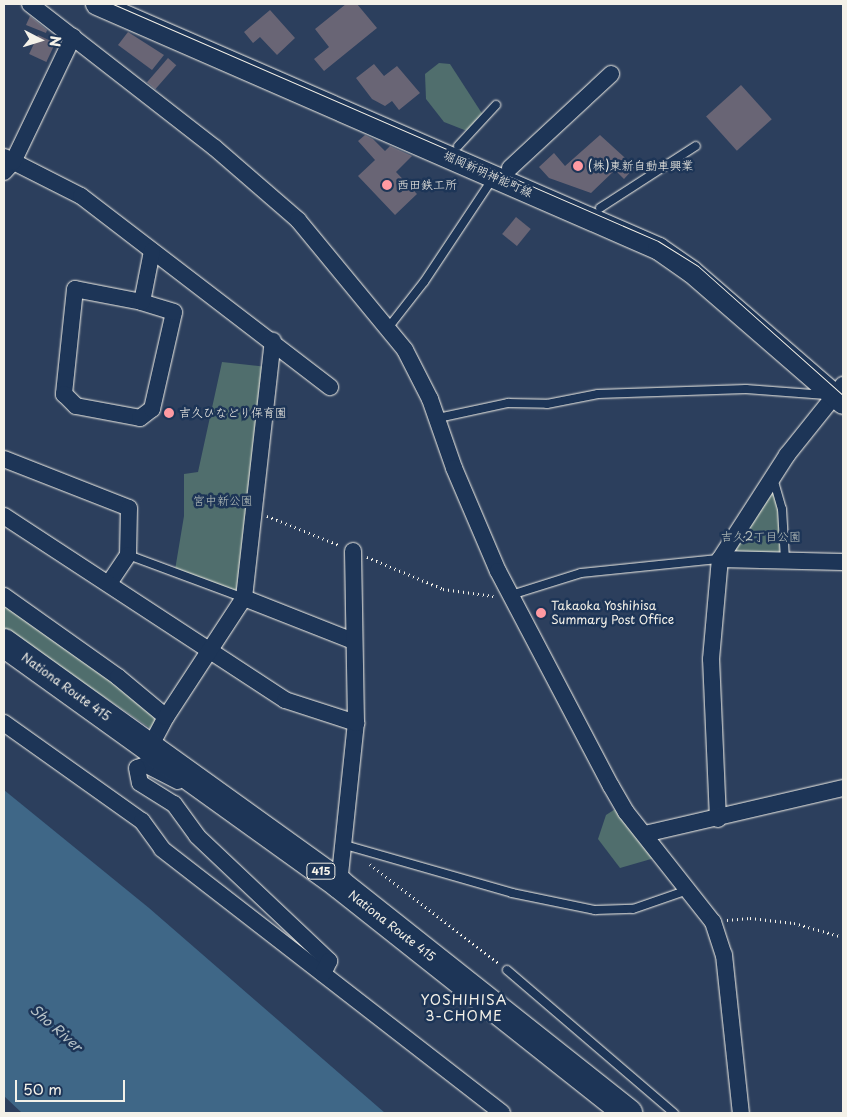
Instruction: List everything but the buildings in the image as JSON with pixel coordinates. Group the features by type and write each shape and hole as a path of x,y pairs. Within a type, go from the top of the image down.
{"highway":[{"name":"Nationa Route 415","path":"4,643 339,884 628,1113"}],"main road":[{"name":"堀岡新明神能町線","path":"97,4 502,172 600,208 686,249 842,391"},
{"name":"堀岡新明神能町線","path":"130,4 458,146 502,172 676,259 842,391"}],"street":[{"path":"30,4 215,148 298,220 388,328 419,374 438,418 454,468 511,595 611,786 626,812 714,922 724,955 741,1113"},
{"path":"73,37 7,164 81,196 273,341 330,387"},
{"path":"502,172 611,74"},
{"path":"142,302 152,251"},
{"path":"75,289 142,302 174,312 152,409 140,418 76,406 64,394 75,289"},
{"path":"150,747 166,716 244,598 273,341"},
{"path":"718,819 711,659 720,559 787,455 842,391"},
{"path":"5,462 129,508 128,555 109,583"},
{"path":"4,516 285,700 356,724"},
{"path":"339,884 345,845 356,724 353,641 353,551"},
{"path":"720,559 843,562"},
{"path":"4,596 118,677 166,716"},
{"path":"244,598 353,641"},
{"path":"4,723 142,821 162,849 502,1113"},
{"path":"199,782 181,783 146,765 137,768 140,783 174,804 197,836 329,962 323,974"},
{"path":"645,834 718,819 843,788"}],"lane":[{"path":"458,146 496,105"},
{"path":"600,208 696,146"},
{"path":"388,328 424,282 502,172"},
{"path":"438,418 508,403 547,404 598,394 746,389 842,391"},
{"path":"773,477 782,509 785,560"},
{"path":"128,555 244,598"},
{"path":"511,595 581,573 720,559"},
{"path":"345,845 512,893 595,910 633,908 688,890"},
{"path":"507,970 674,1113"}],"path":[{"path":"255,511 443,589 481,596 511,595"},
{"path":"345,845 507,970"},
{"path":"714,922 750,918 794,923 843,937"}],"green space":[{"path":"439,63 450,64 483,115 467,131 444,122 426,99 425,74"},
{"name":"宮中新公園","path":"222,362 276,368 241,598 175,570 184,516 184,474 198,472"},
{"name":"吉久2丁目公園","path":"773,477 782,509 785,560 720,559"},
{"path":"4,597 166,717 157,733 4,629"},
{"path":"620,806 658,857 620,868 598,839 606,815"}],"water":[{"name":"Sho River","path":"4,790 149,908 385,1113 22,1113 4,1096"}],"tram line":[{"path":"113,4 658,241 698,266 843,395"}],"place":[{"name":"(株)東新自動車興業","path":"578,166"},
{"name":"西田鉄工所","path":"387,185"},
{"name":"吉久ひなどり保育園","path":"169,413"},
{"name":"Takaoka Yoshihisa Summary Post Office","path":"541,613"}],"district":[{"name":"YOSHIHISA 3-CHOME","path":"464,1008"}]}
